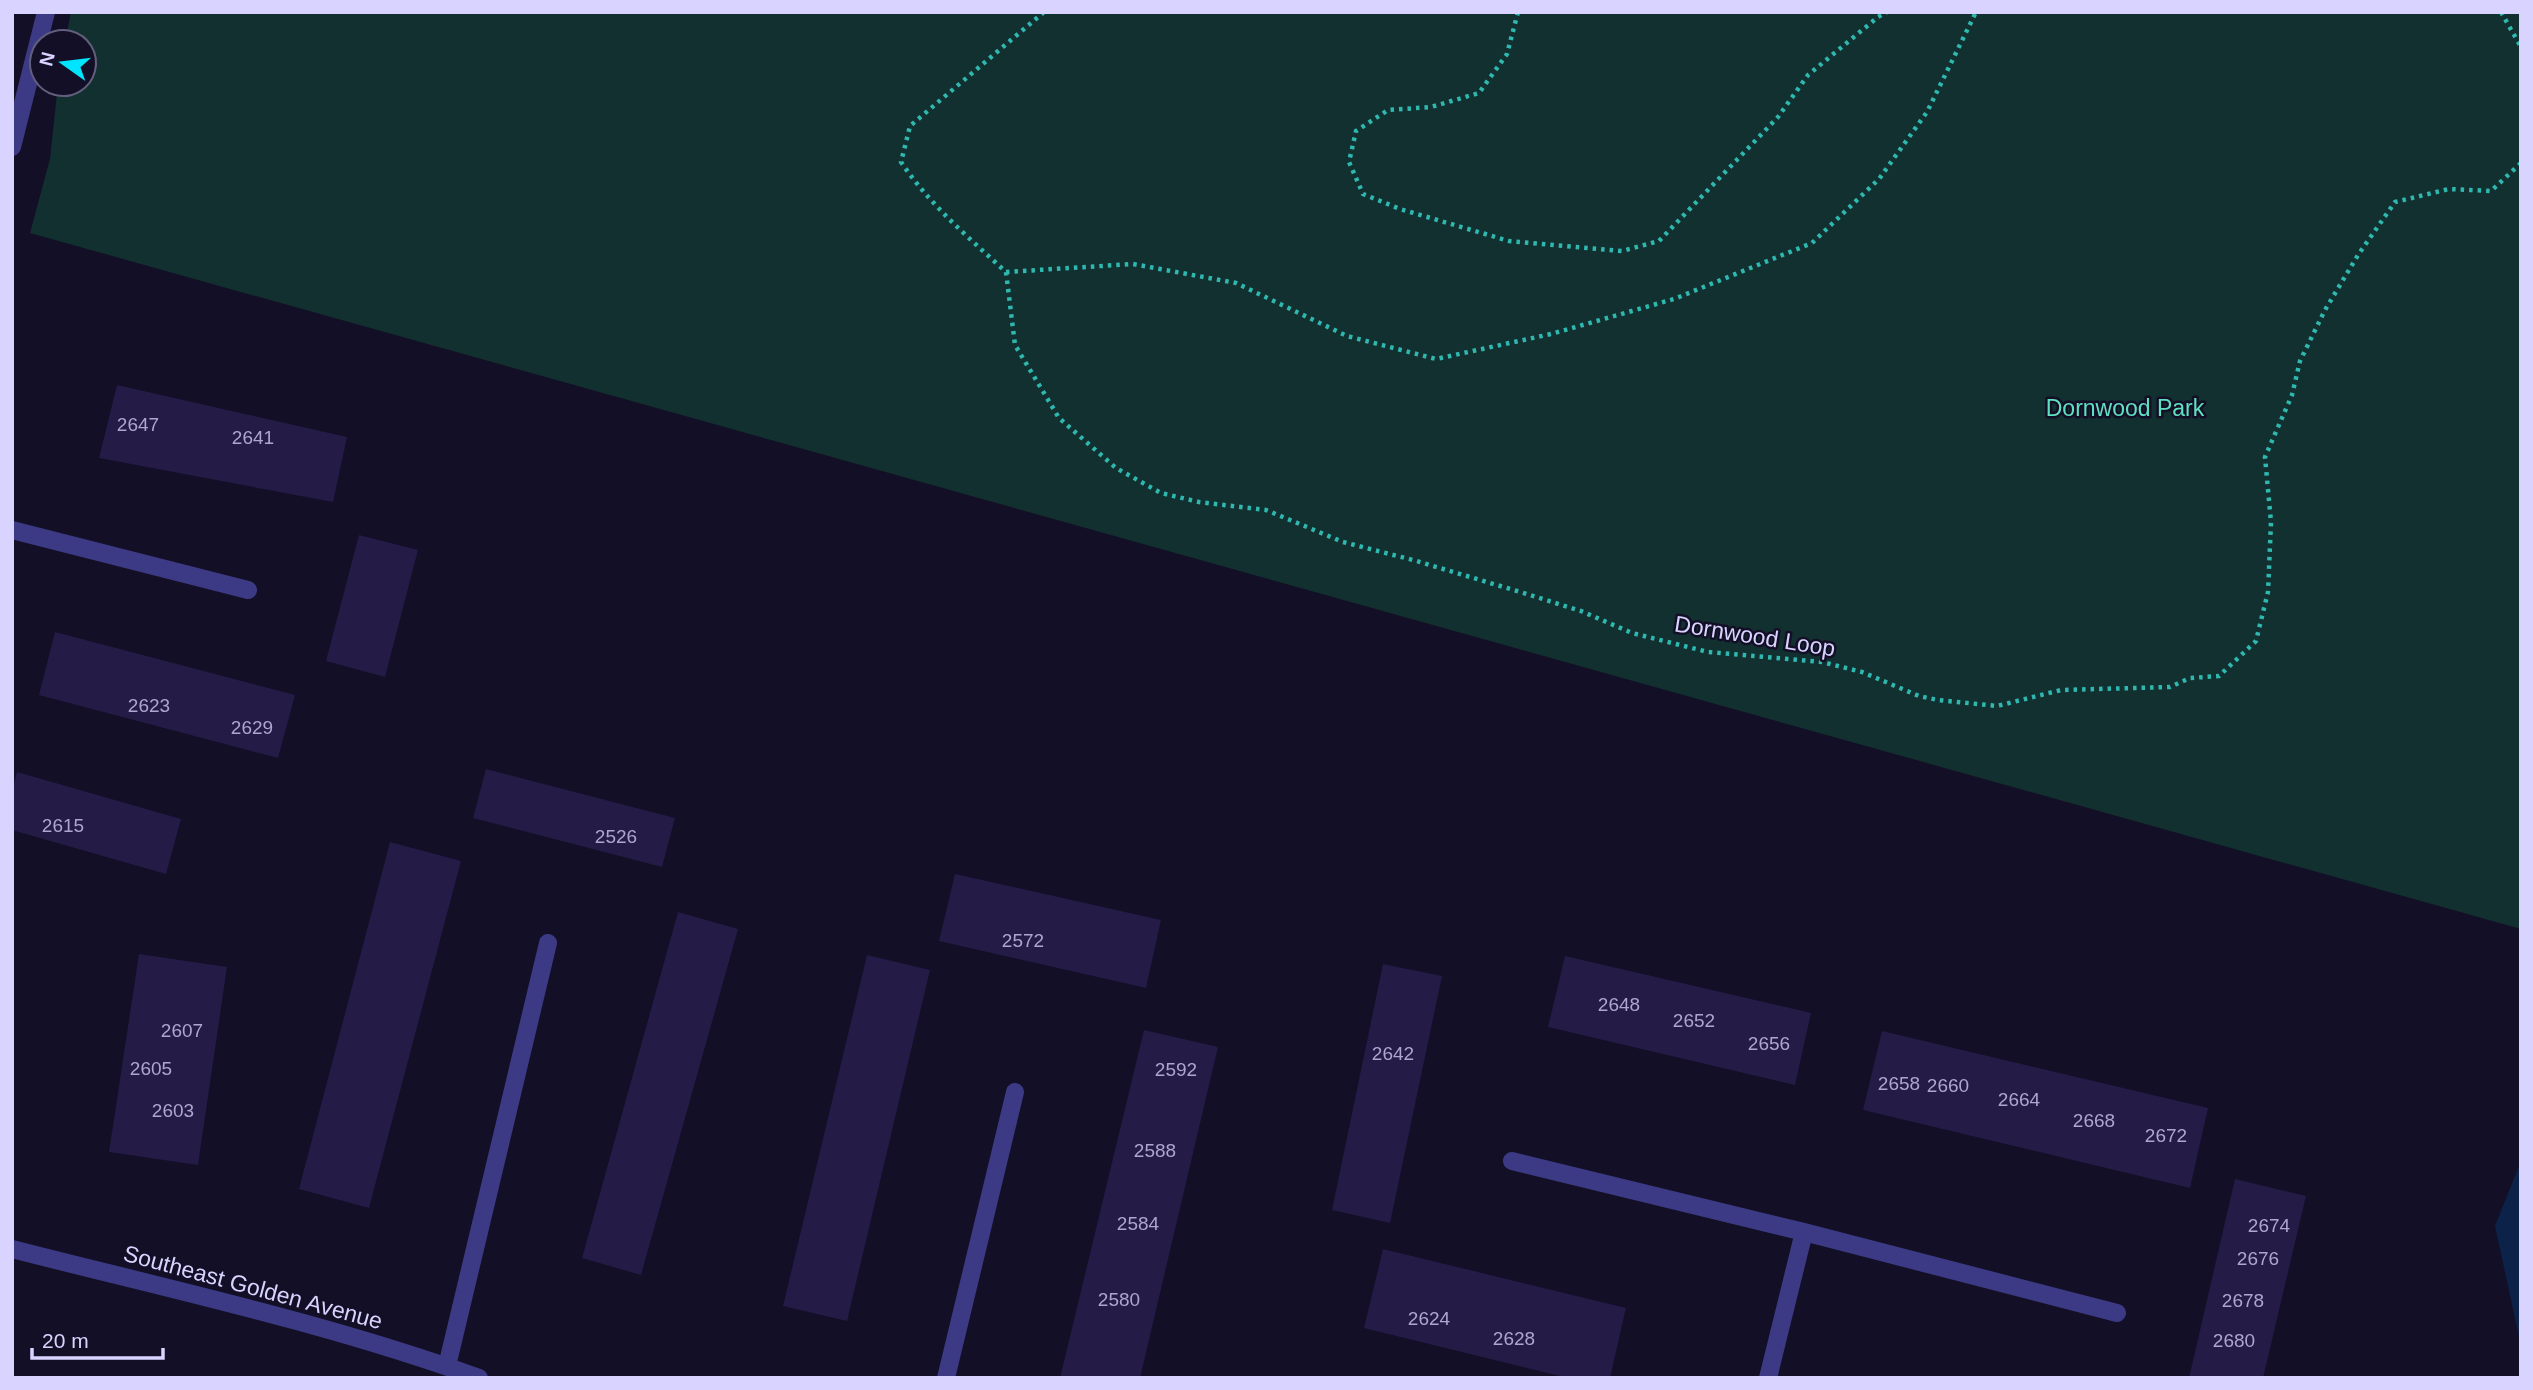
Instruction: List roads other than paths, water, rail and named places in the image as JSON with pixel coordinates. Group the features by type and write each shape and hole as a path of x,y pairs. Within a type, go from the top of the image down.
{"street":[{"path":"12,147 46,12"},
{"path":"12,530 248,590"},
{"path":"447,1366 548,943"},
{"path":"946,1378 1015,1091"},
{"path":"1512,1160 2117,1312"},
{"path":"1768,1378 1804,1232"},
{"name":"Southeast Golden Avenue","path":"12,1249 271,1314 479,1378"}],"water":[{"path":"2521,1161 2521,1346 2495,1226"}],"park label":[{"name":"Dornwood Park","path":"2125,408"}]}
